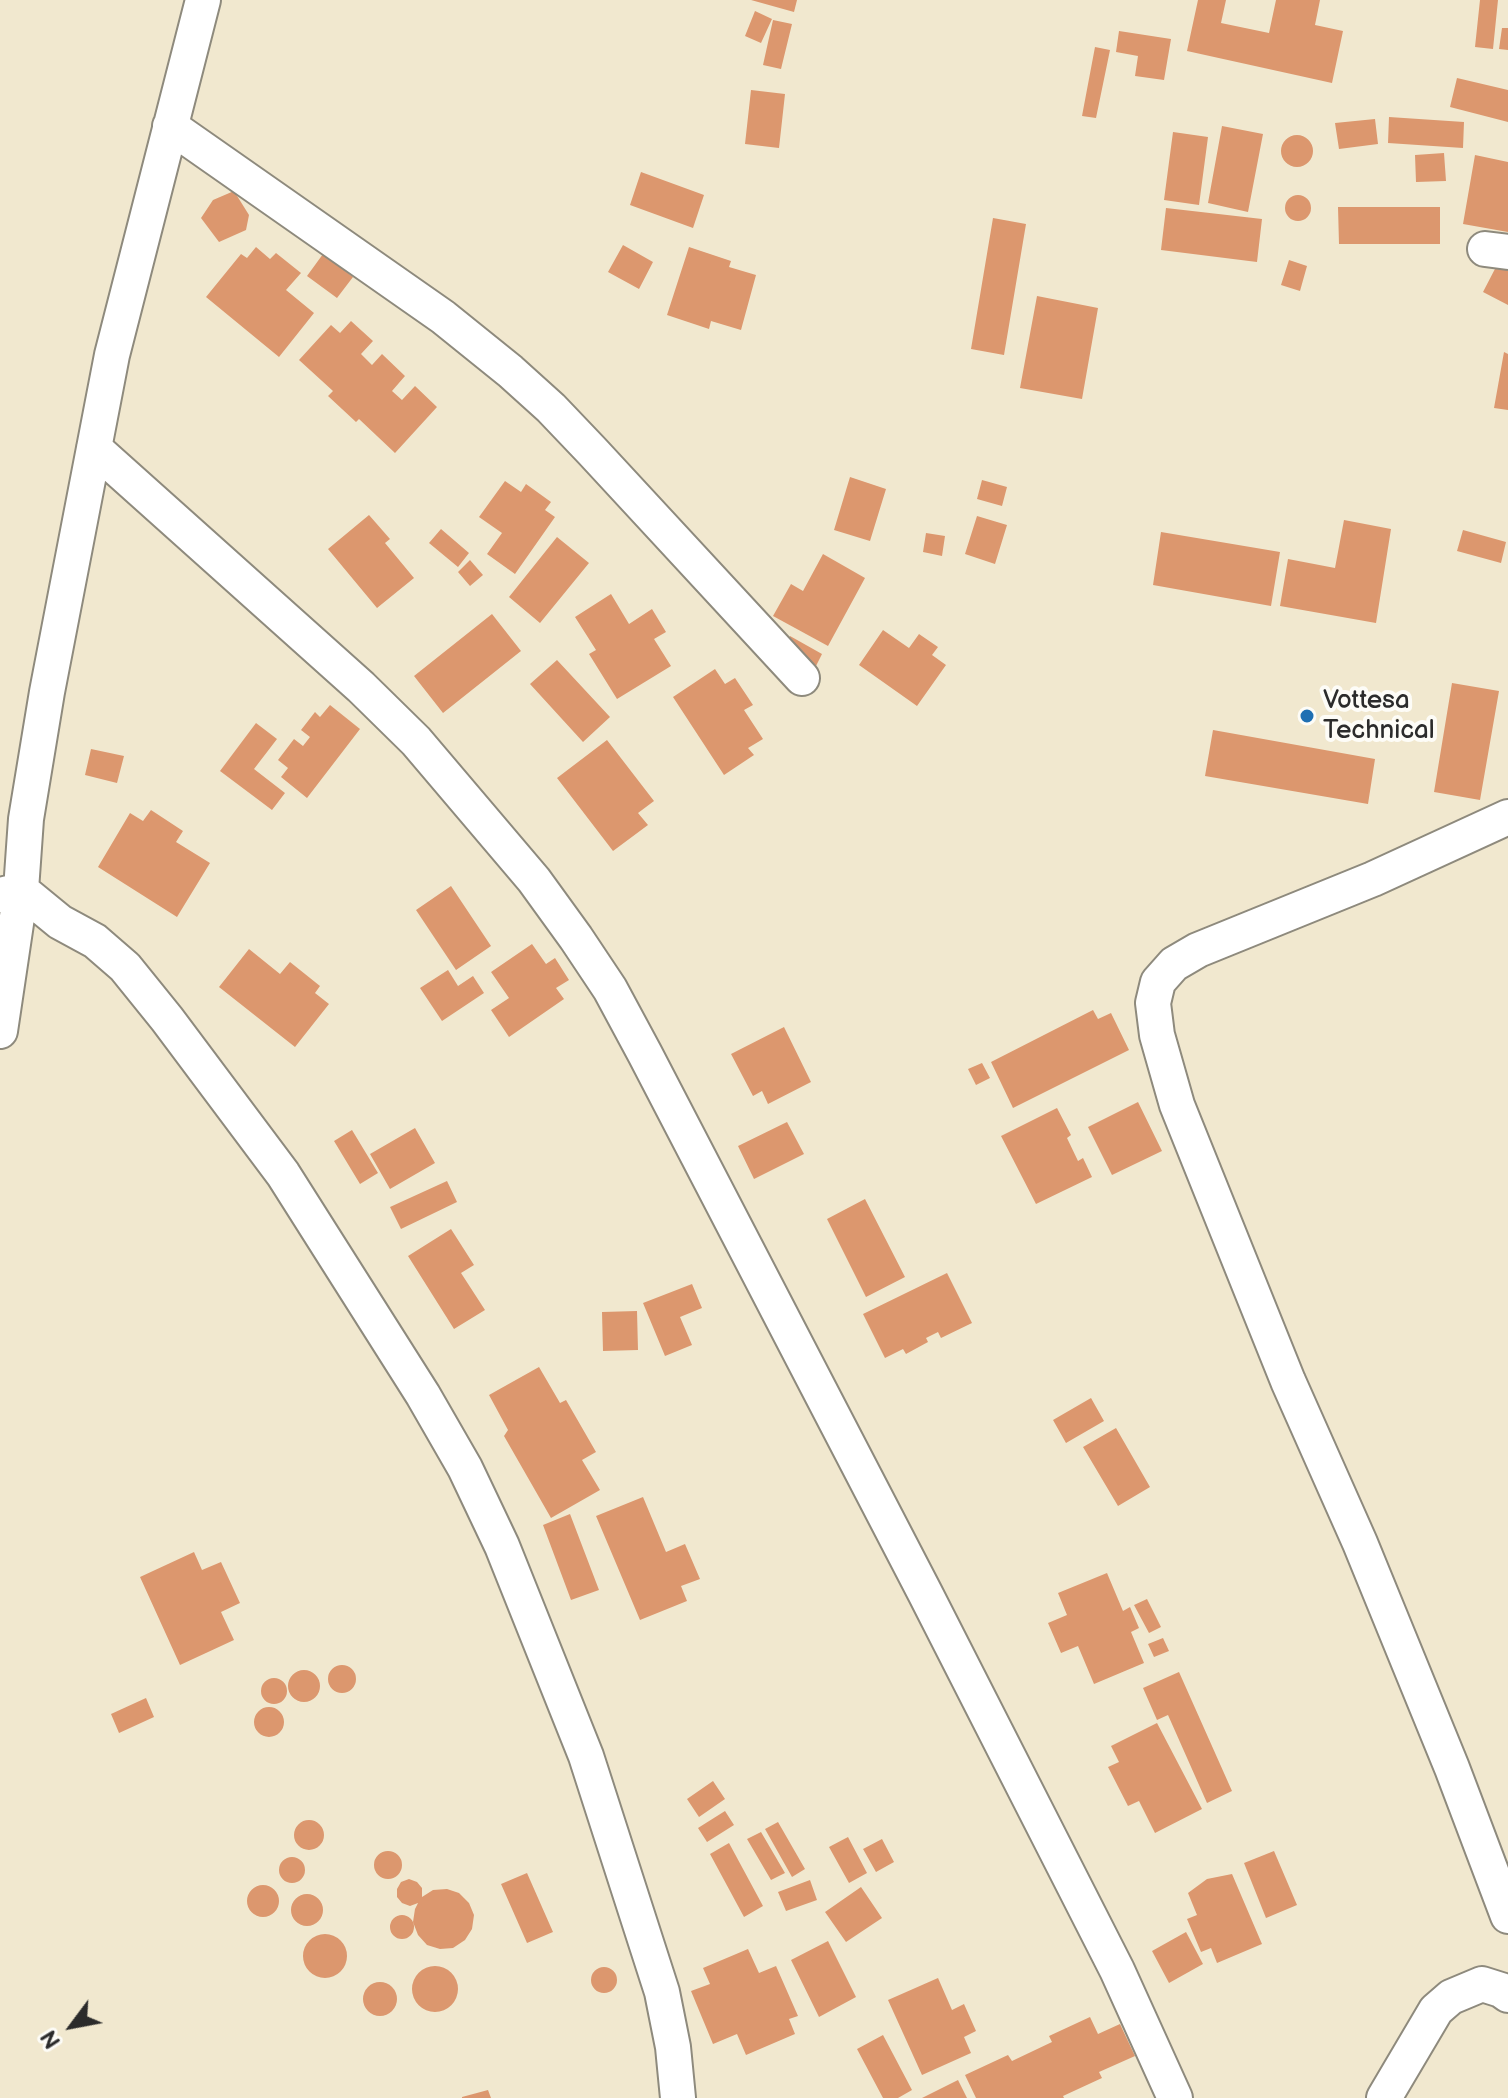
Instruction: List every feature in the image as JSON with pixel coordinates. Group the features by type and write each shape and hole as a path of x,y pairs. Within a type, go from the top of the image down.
{"street":[{"path":"0,1031 10,892 112,355 203,0"},
{"path":"170,126 443,317 510,371 561,419 802,678"},
{"path":"94,448 361,687 416,741 534,880 593,963 645,1054 925,1593 1117,1970 1175,2098"},
{"path":"1508,817 1373,879 1198,950 1174,964 1158,982 1153,1003 1157,1035 1177,1105 1288,1381 1412,1670 1508,1916"},
{"path":"10,892 105,949 125,967 167,1019 283,1174 423,1395 465,1468 502,1546 586,1756 662,1992 673,2047 678,2098"},
{"path":"1384,2098 1436,2010 1451,1997 1482,1984 1508,1995"}],"building":[{"path":"751,0 797,0 794,12"},
{"path":"1198,0 1226,0 1221,23 1269,33 1276,0 1320,0 1315,25 1343,31 1332,83 1187,51"},
{"path":"1480,0 1498,0 1493,49 1475,47"},
{"path":"755,11 772,19 761,43 745,36"},
{"path":"773,20 792,24 781,69 763,65"},
{"path":"1502,28 1508,28 1508,50 1499,49"},
{"path":"1119,31 1171,39 1164,80 1135,76 1138,56 1116,52"},
{"path":"1095,47 1110,50 1096,118 1082,116"},
{"path":"1457,78 1508,90 1508,122 1450,107"},
{"path":"751,90 785,94 779,148 745,144"},
{"path":"1389,117 1464,122 1463,148 1388,143"},
{"path":"1375,119 1378,144 1339,149 1335,123"},
{"path":"1222,126 1263,134 1248,212 1208,203"},
{"path":"1173,132 1208,137 1199,205 1164,200"},
{"path":"1297,135 1308,140 1313,151 1308,162 1297,167 1286,162 1281,151 1286,140"},
{"path":"1444,153 1446,181 1416,182 1415,155"},
{"path":"1475,155 1508,162 1508,232 1463,224"},
{"path":"641,172 704,195 693,228 630,205"},
{"path":"234,191 249,215 246,230 219,242 201,218 213,200"},
{"path":"1298,195 1307,199 1311,208 1307,217 1298,221 1289,217 1285,208 1289,199"},
{"path":"1338,207 1440,207 1440,244 1339,244"},
{"path":"1166,208 1262,219 1257,262 1161,250"},
{"path":"993,218 1026,224 1004,355 971,349"},
{"path":"623,245 653,262 639,289 608,272"},
{"path":"256,247 270,259 276,253 301,273 286,290 314,313 279,357 206,297 241,254 247,258"},
{"path":"689,247 731,261 729,267 756,275 741,330 711,321 709,329 667,315"},
{"path":"323,254 353,277 337,298 307,276"},
{"path":"1289,260 1307,266 1300,291 1281,285"},
{"path":"1497,265 1508,271 1508,305 1483,292"},
{"path":"1037,296 1098,308 1082,399 1020,388"},
{"path":"351,321 373,341 361,354 372,365 382,354 405,376 392,391 402,400 415,386 437,407 395,453 359,419 356,422 328,396 333,391 299,360 331,325 340,333"},
{"path":"1504,352 1508,354 1508,410 1494,408"},
{"path":"850,477 886,489 870,541 834,530"},
{"path":"982,480 1007,487 1002,506 977,499"},
{"path":"505,481 521,492 526,484 551,502 545,510 555,517 515,574 487,554 502,533 479,517"},
{"path":"369,515 390,539 385,543 414,578 377,608 328,549"},
{"path":"977,516 1007,525 995,564 965,554"},
{"path":"1344,520 1391,529 1376,623 1280,606 1288,559 1335,568"},
{"path":"441,529 469,553 458,567 429,543"},
{"path":"1463,530 1506,542 1501,563 1457,551"},
{"path":"1161,532 1280,552 1271,606 1153,585"},
{"path":"926,533 945,536 942,556 923,552"},
{"path":"557,537 589,563 540,623 509,597"},
{"path":"823,554 865,578 828,646 773,616 791,584 803,591"},
{"path":"470,560 483,575 470,586 458,572"},
{"path":"611,594 629,624 652,609 666,632 654,639 671,666 617,699 589,654 596,650 575,617"},
{"path":"492,614 521,651 443,713 414,676"},
{"path":"883,630 909,648 919,634 938,647 932,655 946,665 917,706 859,665"},
{"path":"790,636 822,654 813,672 781,654"},
{"path":"557,660 610,717 583,742 530,684"},
{"path":"715,669 725,684 735,678 753,705 744,710 763,739 748,748 754,755 724,775 673,697"},
{"path":"1452,683 1499,691 1480,800 1434,792"},
{"path":"330,705 360,729 307,798 281,777 288,768 278,760 294,739 303,746 310,737 301,730 315,712 320,717"},
{"path":"256,723 277,739 254,769 285,793 272,810 220,771"},
{"path":"1213,730 1375,759 1368,804 1205,776"},
{"path":"607,740 654,801 638,813 648,825 613,851 557,778"},
{"path":"91,749 124,756 117,783 85,775"},
{"path":"151,810 183,831 176,842 210,863 177,917 98,867 130,813 143,821"},
{"path":"451,886 491,946 456,970 416,910"},
{"path":"532,944 546,964 555,958 569,980 556,988 564,999 509,1037 491,1010 509,998 491,972"},
{"path":"249,949 280,974 290,962 320,986 315,993 329,1004 295,1047 219,987"},
{"path":"448,970 458,986 473,976 484,993 442,1021 420,988"},
{"path":"1093,1010 1098,1019 1111,1013 1129,1050 1013,1108 991,1062"},
{"path":"784,1027 811,1082 768,1104 762,1091 753,1096 731,1054"},
{"path":"982,1063 990,1078 976,1085 968,1069"},
{"path":"1138,1102 1162,1151 1112,1175 1088,1127"},
{"path":"1057,1108 1071,1135 1067,1138 1078,1161 1083,1158 1092,1177 1036,1204 1001,1136"},
{"path":"787,1122 804,1154 754,1179 738,1146"},
{"path":"415,1128 435,1163 390,1189 370,1154"},
{"path":"352,1130 378,1173 360,1184 334,1141"},
{"path":"447,1181 457,1202 401,1229 390,1207"},
{"path":"865,1199 905,1277 866,1297 827,1219"},
{"path":"451,1229 474,1265 461,1273 485,1310 454,1329 408,1256"},
{"path":"947,1273 972,1323 941,1338 938,1332 926,1338 928,1342 906,1354 903,1349 885,1358 863,1314"},
{"path":"692,1284 702,1308 680,1317 692,1345 665,1356 643,1303"},
{"path":"637,1311 638,1350 603,1351 602,1312"},
{"path":"539,1367 560,1403 566,1400 596,1452 582,1460 600,1490 551,1518 504,1436 508,1430 489,1395"},
{"path":"1091,1398 1104,1421 1066,1443 1053,1420"},
{"path":"1116,1428 1150,1487 1118,1506 1083,1447"},
{"path":"643,1497 666,1552 685,1544 700,1579 681,1586 687,1601 640,1620 596,1516"},
{"path":"570,1514 599,1590 571,1600 543,1525"},
{"path":"194,1552 202,1570 221,1562 240,1603 221,1612 234,1640 180,1665 140,1577"},
{"path":"1107,1573 1123,1611 1130,1607 1139,1628 1131,1632 1144,1663 1094,1684 1078,1646 1061,1653 1048,1623 1067,1615 1058,1593"},
{"path":"1147,1599 1161,1627 1149,1633 1134,1605"},
{"path":"1163,1638 1169,1651 1154,1657 1148,1644"},
{"path":"342,1665 352,1669 356,1679 352,1689 342,1693 332,1689 328,1679 332,1669"},
{"path":"304,1670 315,1675 320,1686 315,1697 304,1702 293,1697 288,1686 293,1675"},
{"path":"1179,1672 1232,1791 1207,1803 1168,1715 1157,1720 1143,1688"},
{"path":"274,1678 283,1682 287,1691 283,1700 274,1704 265,1700 261,1691 265,1682"},
{"path":"146,1698 154,1717 119,1733 111,1714"},
{"path":"269,1707 280,1711 284,1722 280,1733 269,1737 258,1733 254,1722 258,1711"},
{"path":"1157,1723 1202,1809 1155,1833 1139,1801 1128,1806 1108,1767 1119,1762 1111,1746"},
{"path":"713,1781 725,1799 699,1817 687,1799"},
{"path":"725,1811 734,1825 707,1842 698,1828"},
{"path":"309,1820 320,1824 324,1835 320,1846 309,1850 298,1846 294,1835 298,1824"},
{"path":"778,1822 805,1869 792,1877 765,1829"},
{"path":"761,1832 785,1873 771,1880 747,1839"},
{"path":"848,1837 867,1873 849,1883 829,1847"},
{"path":"882,1839 894,1862 876,1872 863,1849"},
{"path":"729,1843 763,1906 744,1917 710,1854"},
{"path":"388,1851 398,1855 402,1865 398,1875 388,1879 378,1875 374,1865 378,1855"},
{"path":"1274,1851 1297,1905 1266,1918 1244,1863"},
{"path":"292,1857 301,1861 305,1870 301,1879 292,1883 283,1879 279,1870 283,1861"},
{"path":"527,1873 553,1932 527,1943 501,1884"},
{"path":"1232,1874 1262,1944 1217,1963 1211,1948 1201,1952 1187,1919 1197,1915 1188,1893 1207,1879"},
{"path":"409,1879 422,1888 422,1897 433,1890 447,1889 459,1893 469,1903 474,1915 472,1929 465,1940 453,1948 440,1949 427,1945 418,1935 413,1922 418,1903 410,1906 397,1897 401,1882"},
{"path":"810,1880 817,1900 786,1911 778,1892"},
{"path":"263,1885 274,1890 279,1901 274,1912 263,1917 252,1912 247,1901 252,1890"},
{"path":"861,1887 882,1918 846,1942 825,1912"},
{"path":"307,1894 318,1899 323,1910 318,1921 307,1926 296,1921 291,1910 296,1899"},
{"path":"402,1915 410,1919 414,1927 410,1935 402,1939 394,1935 390,1927 394,1919"},
{"path":"1186,1932 1203,1964 1169,1983 1152,1951"},
{"path":"325,1934 341,1940 347,1956 341,1972 325,1978 309,1972 303,1956 309,1940"},
{"path":"828,1941 856,1997 819,2017 791,1960"},
{"path":"748,1949 759,1973 776,1966 798,2016 789,2019 795,2034 746,2055 737,2034 713,2044 691,1991 710,1984 703,1968"},
{"path":"435,1966 451,1973 458,1989 451,2005 435,2012 419,2005 412,1989 419,1973"},
{"path":"604,1967 613,1971 617,1980 613,1989 604,1993 595,1989 591,1980 595,1971"},
{"path":"938,1978 952,2010 964,2004 976,2031 964,2037 971,2053 922,2075 888,2000"},
{"path":"380,1982 392,1987 397,1999 392,2011 380,2016 368,2011 363,1999 368,1987"},
{"path":"1090,2017 1098,2034 1120,2024 1135,2056 1099,2072 1102,2078 1064,2098 976,2098 965,2075 1008,2055 1012,2061 1052,2042 1049,2036"},
{"path":"883,2035 912,2090 898,2098 883,2098 857,2049"},
{"path":"958,2080 967,2098 922,2098"},
{"path":"488,2090 491,2098 462,2098 462,2097"}],"place":[{"name":"Vottesa Technical","path":"1307,716"}]}
